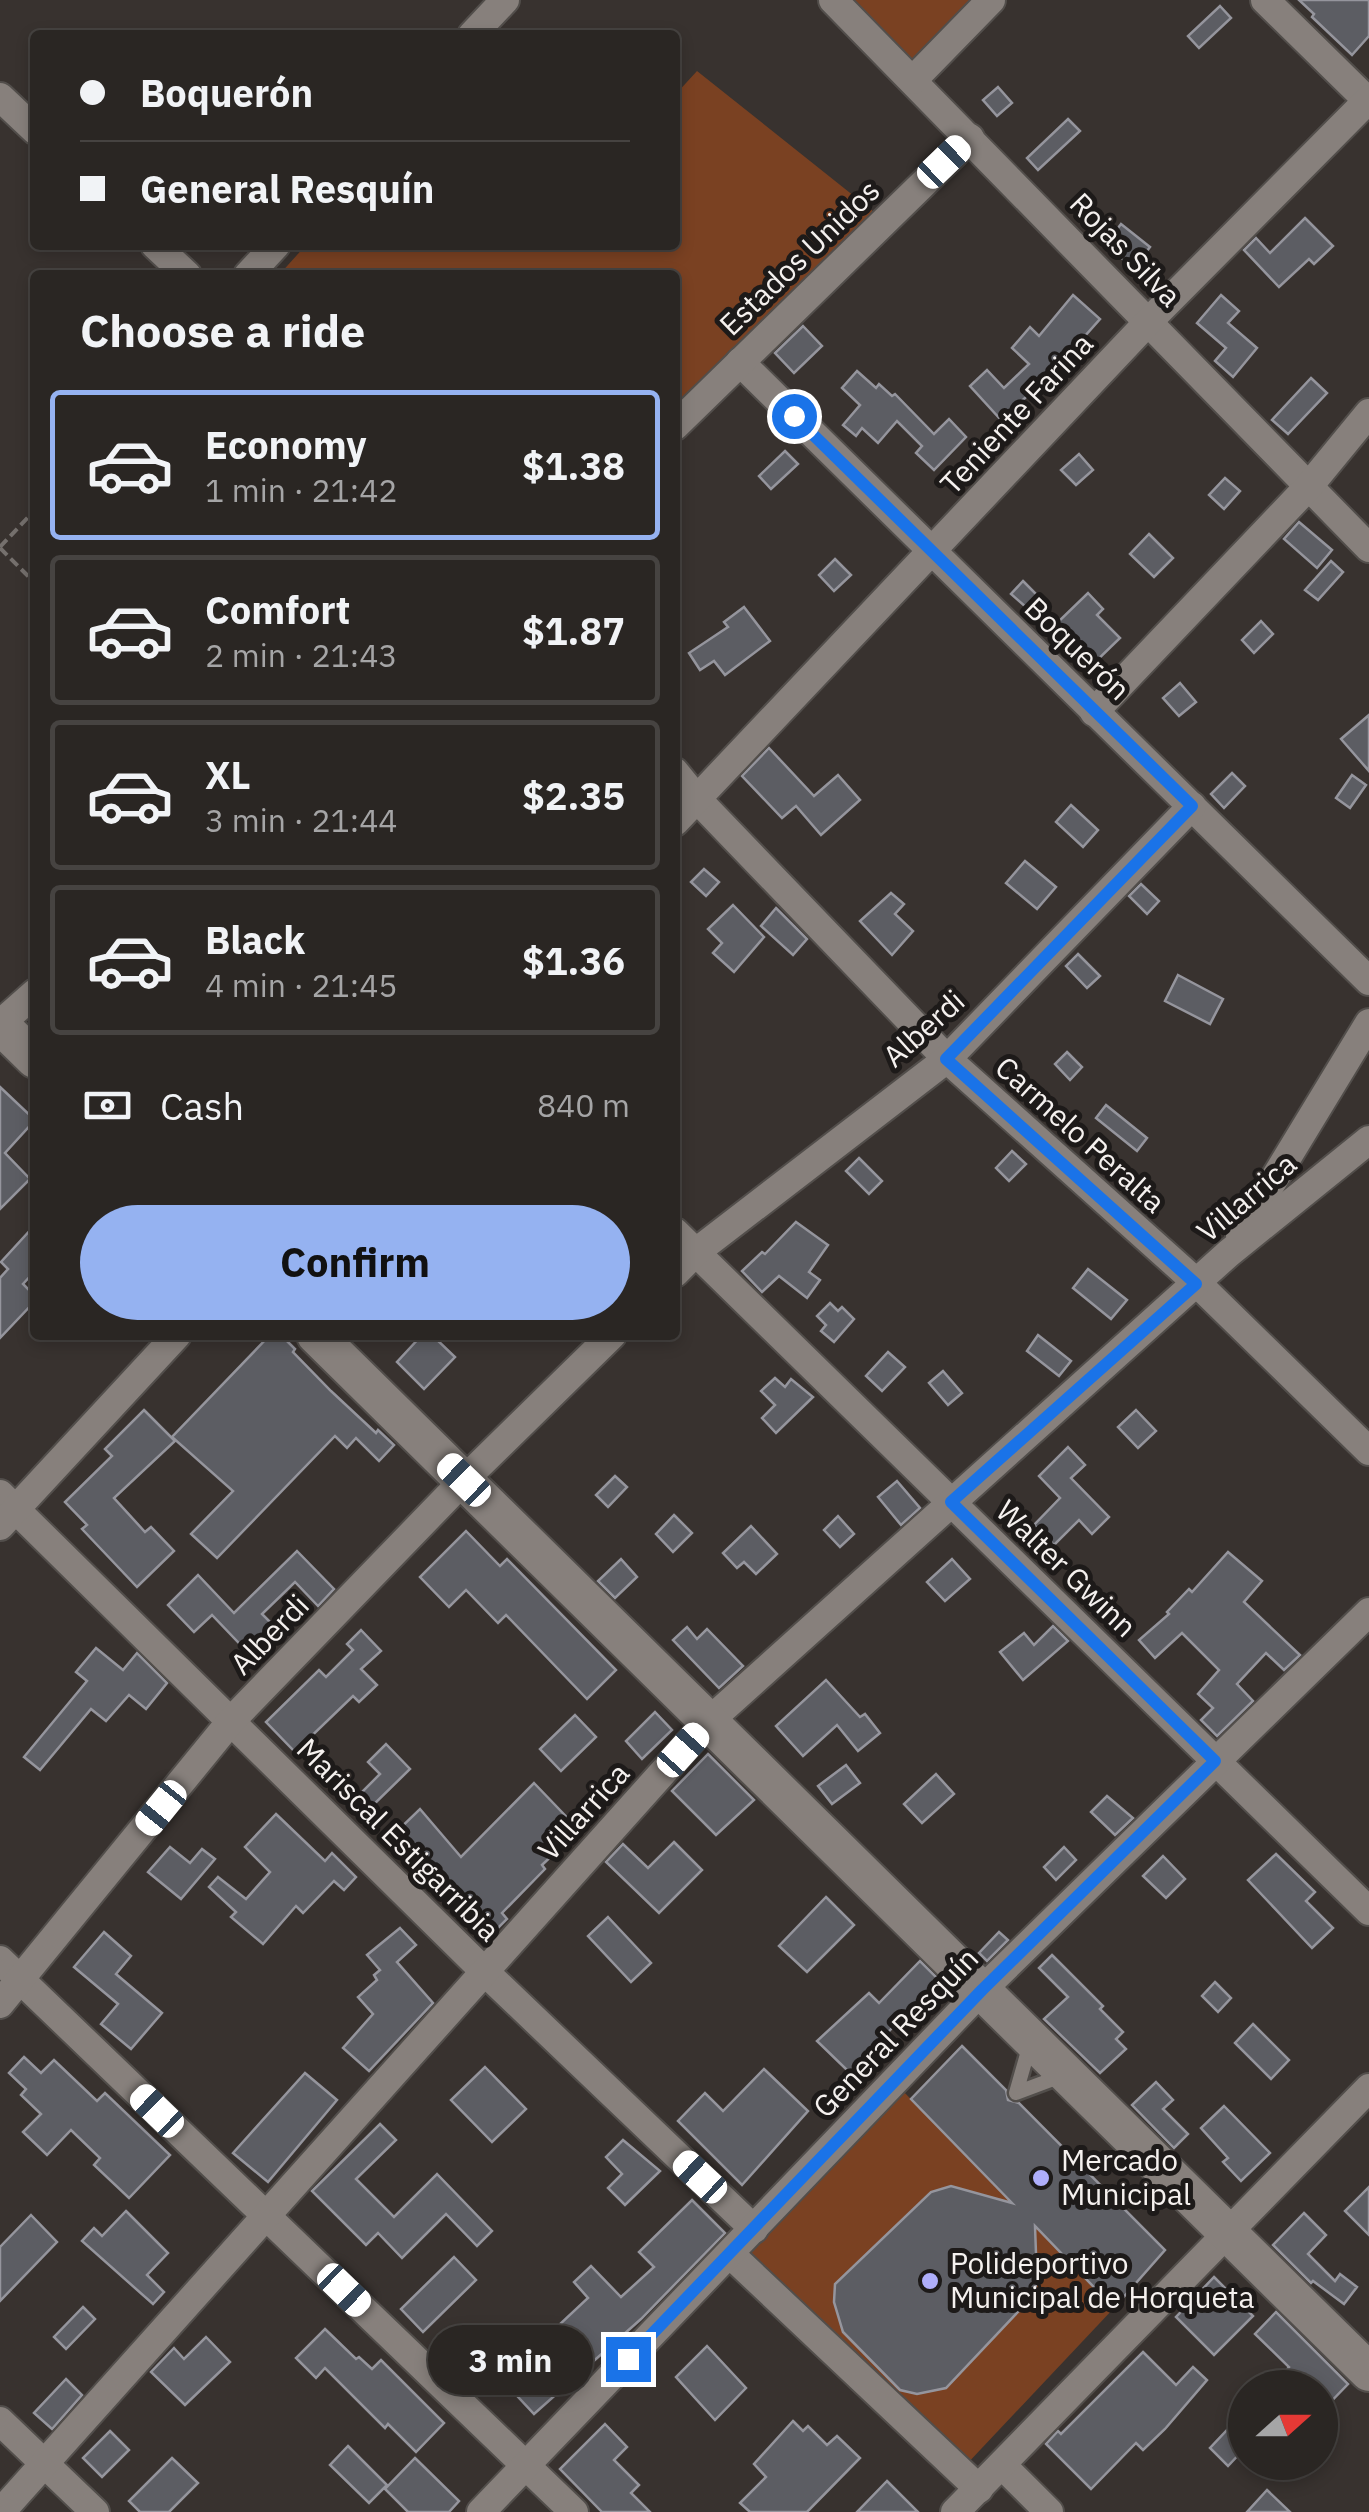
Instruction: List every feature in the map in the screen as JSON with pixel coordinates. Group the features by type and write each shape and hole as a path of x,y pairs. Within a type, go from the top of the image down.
{"main road":[{"path":"0,1025 30,1055"},
{"path":"321,1340 1369,2372"}],"street":[{"path":"477,30 504,0"},
{"name":"Rojas Silva","path":"833,0 1369,548"},
{"path":"913,80 992,0"},
{"path":"1265,0 1368,101"},
{"path":"0,96 30,125"},
{"name":"Teniente Farina","path":"680,817 1149,322 1368,101"},
{"name":"Estados Unidos","path":"680,421 970,138"},
{"path":"160,250 182,270"},
{"path":"253,270 271,250"},
{"name":"Boquerón","path":"740,362 1369,981"},
{"path":"1094,712 1309,486 1369,413"},
{"name":"Carmelo Peralta","path":"680,778 946,1059 1196,1284 1369,1451"},
{"name":"Alberdi","path":"680,1268 946,1059 1192,806"},
{"path":"0,1025 30,998"},
{"path":"1229,1254 1369,1023"},
{"name":"Villarrica","path":"2,2512 708,1722 1229,1254 1369,1140"},
{"name":"Walter Gwinn","path":"680,1237 1369,1911"},
{"path":"5,1510 172,1340"},
{"name":"Alberdi","path":"0,2004 231,1722 464,1480 607,1340"},
{"name":"Mariscal Estigarribia","path":"5,1510 231,1722 754,2229"},
{"name":"General Resquín","path":"481,2512 982,1990 1369,1612"},
{"path":"0,1960 574,2512"},
{"path":"956,2512 1369,2088"},
{"path":"730,2254 979,2488"},
{"path":"0,2422 95,2512"},
{"path":"1002,2465 1049,2512"}],"lane":[{"path":"1032,2039 1016,2094 1068,2074"}],"path":[{"path":"30,515 0,548 30,577"}],"shaded area":[{"path":"853,0 971,0 913,60"},
{"path":"697,71 874,212 680,400 680,270 284,270 302,250 680,250 680,90"},
{"name":"Polideportivo Municipal de Horqueta","path":"902,2090 1114,2308 965,2466 744,2254"}],"building":[{"path":"1299,0 1369,0 1369,36 1352,55"},
{"path":"1220,6 1231,18 1199,48 1188,36"},
{"path":"998,87 1012,103 997,116 983,100"},
{"path":"1068,119 1080,131 1038,170 1027,158"},
{"path":"1305,218 1333,246 1314,264 1309,259 1279,287 1244,250 1256,238 1270,253"},
{"path":"1121,224 1150,247 1134,268 1105,245"},
{"path":"1073,295 1100,319 1051,374 1001,420 970,386 987,370 1004,388 1029,364 1012,348 1030,327 1039,336"},
{"path":"1221,295 1239,311 1228,323 1257,348 1233,377 1215,361 1226,348 1197,323"},
{"path":"803,326 822,346 794,373 775,353"},
{"path":"857,371 876,388 879,384 892,396 895,394 934,434 949,419 966,437 934,470 916,453 922,446 897,421 878,443 862,428 856,436 843,425 860,405 842,388"},
{"path":"1311,378 1327,393 1288,434 1272,420"},
{"path":"785,451 798,464 771,489 759,476"},
{"path":"1079,454 1093,470 1076,485 1061,470"},
{"path":"1225,478 1240,491 1224,509 1209,495"},
{"path":"1299,522 1332,550 1317,568 1284,539"},
{"path":"1149,534 1173,558 1154,577 1130,554"},
{"path":"835,559 851,575 834,591 819,575"},
{"path":"1331,561 1343,572 1318,600 1305,590"},
{"path":"1023,581 1038,596 1027,608 1011,594"},
{"path":"1088,593 1103,609 1097,615 1120,638 1088,669 1073,655 1081,647 1058,622"},
{"path":"744,607 770,641 725,675 714,661 700,670 689,653 728,627 724,622"},
{"path":"1261,621 1273,634 1254,653 1242,640"},
{"path":"1180,683 1196,702 1179,716 1163,698"},
{"path":"1369,715 1369,771 1341,739"},
{"path":"769,748 814,796 838,775 860,800 821,835 796,806 782,818 742,776"},
{"path":"1232,773 1245,786 1224,808 1211,794"},
{"path":"1352,775 1366,785 1350,808 1336,798"},
{"path":"1071,805 1098,830 1083,847 1056,822"},
{"path":"1025,861 1056,887 1037,909 1006,883"},
{"path":"704,869 719,882 706,896 691,882"},
{"path":"1141,884 1159,901 1147,914 1129,896"},
{"path":"891,893 904,904 895,914 913,931 892,955 860,921"},
{"path":"733,905 764,937 734,972 713,953 722,943 708,929"},
{"path":"776,908 807,939 793,955 761,926"},
{"path":"1078,954 1100,976 1087,988 1066,966"},
{"path":"1178,975 1223,999 1210,1024 1165,1001"},
{"path":"1067,1052 1082,1067 1070,1080 1055,1064"},
{"path":"0,1087 30,1115 30,1126 5,1153 30,1179 0,1209"},
{"path":"1106,1105 1147,1138 1137,1151 1096,1118"},
{"path":"1012,1151 1026,1164 1009,1181 996,1168"},
{"path":"859,1158 882,1181 869,1194 846,1171"},
{"path":"796,1222 828,1245 809,1272 820,1280 807,1298 779,1276 762,1292 742,1271"},
{"path":"30,1230 30,1276 23,1284 30,1291 30,1306 0,1338 0,1278 8,1269 1,1262"},
{"path":"1088,1269 1127,1300 1111,1319 1073,1288"},
{"path":"830,1303 838,1311 842,1307 854,1319 834,1342 821,1331 826,1325 817,1316"},
{"path":"1038,1335 1071,1361 1059,1376 1027,1351"},
{"path":"265,1340 286,1340 331,1391 394,1445 379,1461 356,1438 347,1448 335,1436 217,1558 191,1534 233,1491 172,1437"},
{"path":"417,1340 437,1340 455,1357 424,1389 397,1362"},
{"path":"888,1352 905,1367 882,1391 866,1376"},
{"path":"943,1371 962,1393 948,1405 929,1383"},
{"path":"775,1378 785,1387 791,1379 813,1397 776,1433 762,1418 775,1405 761,1391"},
{"path":"144,1410 175,1441 114,1498 145,1532 151,1527 174,1551 137,1587 82,1529 87,1525 65,1502 112,1456 105,1449"},
{"path":"1136,1410 1156,1431 1138,1448 1118,1427"},
{"path":"1068,1447 1085,1465 1071,1478 1109,1517 1092,1534 1079,1520 1054,1545 1034,1525 1060,1498 1039,1476"},
{"path":"615,1476 627,1487 608,1507 596,1495"},
{"path":"897,1481 920,1508 901,1525 878,1497"},
{"path":"674,1515 692,1533 673,1552 656,1534"},
{"path":"838,1516 854,1534 840,1547 824,1530"},
{"path":"751,1526 777,1554 756,1574 744,1562 737,1568 723,1553"},
{"path":"466,1531 500,1566 507,1559 616,1670 587,1699 506,1615 498,1623 466,1590 449,1607 420,1577"},
{"path":"297,1551 334,1589 318,1606 295,1582 262,1614 283,1635 256,1661 212,1615 194,1632 168,1605 198,1575 234,1613"},
{"path":"1228,1552 1262,1581 1244,1602 1300,1655 1284,1670 1266,1653 1237,1684 1253,1701 1217,1736 1201,1720 1213,1708 1198,1694 1219,1670 1182,1633 1155,1658 1139,1640 1169,1614 1189,1589 1192,1592"},
{"path":"621,1559 637,1577 615,1598 598,1581"},
{"path":"952,1559 970,1579 945,1601 927,1582"},
{"path":"1053,1626 1068,1641 1023,1680 1000,1652 1024,1633 1034,1645"},
{"path":"687,1627 697,1639 707,1629 743,1666 719,1688 673,1640"},
{"path":"361,1630 381,1651 361,1669 377,1685 359,1702 353,1696 295,1752 266,1722 319,1670 326,1677 353,1650 347,1644"},
{"path":"96,1648 123,1670 137,1653 167,1683 146,1709 129,1695 106,1721 91,1709 40,1770 24,1757 87,1681 76,1672"},
{"path":"826,1680 860,1717 865,1714 880,1733 858,1751 837,1725 803,1756 776,1726"},
{"path":"655,1712 672,1730 642,1759 626,1741"},
{"path":"575,1715 596,1737 561,1771 540,1749"},
{"path":"386,1744 410,1769 364,1814 352,1802 380,1774 368,1762"},
{"path":"708,1754 754,1800 716,1835 672,1791"},
{"path":"846,1765 860,1783 832,1804 818,1786"},
{"path":"936,1774 954,1794 922,1823 904,1804"},
{"path":"534,1783 579,1830 542,1865 545,1869 502,1913 507,1919 492,1934 463,1908 469,1902 417,1848 408,1857 390,1838 420,1809 461,1857"},
{"path":"1107,1796 1133,1818 1115,1835 1091,1812"},
{"path":"276,1814 325,1861 332,1853 356,1877 344,1890 334,1881 303,1913 296,1906 263,1944 231,1917 236,1912 209,1887 218,1877 246,1899 270,1872 245,1847"},
{"path":"674,1842 702,1870 659,1913 606,1862 623,1844 648,1868"},
{"path":"170,1847 190,1863 202,1849 215,1859 181,1899 148,1872"},
{"path":"1064,1847 1076,1860 1056,1880 1044,1867"},
{"path":"1276,1854 1315,1892 1306,1901 1333,1928 1312,1948 1248,1880"},
{"path":"1163,1856 1185,1879 1166,1898 1143,1876"},
{"path":"826,1897 854,1925 807,1972 779,1946"},
{"path":"608,1917 651,1963 631,1982 588,1936"},
{"path":"400,1928 416,1945 397,1962 433,2003 369,2071 343,2048 373,2014 358,1997 377,1980 374,1975 380,1970 367,1955"},
{"path":"104,1932 131,1956 116,1974 162,2013 131,2049 101,2024 118,2004 74,1967"},
{"path":"999,1932 1008,1940 987,1961 979,1953"},
{"path":"1052,1955 1123,2032 1116,2039 1126,2049 1100,2073 1044,2019 1068,1997 1039,1968"},
{"path":"920,1961 943,1984 902,2026 898,2022 849,2072 817,2041 869,1993 879,2003"},
{"path":"1215,1982 1231,1998 1218,2012 1202,1996"},
{"path":"1253,2024 1289,2060 1271,2079 1235,2043"},
{"path":"962,2046 1006,2090 1008,2100 1019,2103 1165,2250 1114,2308 1035,2226 1037,2281 1033,2296 946,2388 917,2394 900,2390 843,2332 834,2302 835,2284 931,2192 951,2186 1012,2203 911,2099"},
{"path":"24,2057 41,2073 54,2060 97,2101 105,2093 170,2155 129,2198 94,2165 100,2158 71,2130 47,2155 23,2132 41,2114 21,2095 26,2089 9,2073"},
{"path":"485,2067 526,2109 492,2142 451,2100"},
{"path":"764,2069 808,2111 742,2185 678,2121 705,2093 723,2111"},
{"path":"305,2073 337,2100 268,2182 233,2153"},
{"path":"1156,2082 1173,2100 1163,2109 1188,2134 1174,2148 1132,2105"},
{"path":"1224,2106 1270,2153 1241,2181 1223,2162 1228,2158 1201,2128"},
{"path":"380,2124 396,2140 356,2179 394,2217 437,2174 492,2231 477,2246 446,2214 402,2258 378,2233 366,2245 312,2191"},
{"path":"623,2140 660,2171 625,2205 608,2188 622,2174 606,2157"},
{"path":"1369,2187 1369,2235 1345,2211"},
{"path":"692,2200 725,2233 641,2319 534,2414 491,2368 515,2345 526,2356 588,2298 574,2282 591,2266 621,2297 654,2267 639,2252"},
{"path":"126,2211 168,2253 147,2275 164,2292 153,2304 82,2241 94,2228 102,2236"},
{"path":"1304,2213 1326,2235 1308,2254 1335,2281 1340,2274 1357,2287 1344,2304 1311,2283 1273,2245"},
{"path":"31,2215 57,2242 0,2301 0,2247"},
{"path":"454,2257 476,2280 423,2332 401,2309"},
{"path":"1214,2277 1253,2316 1214,2355 1176,2317"},
{"path":"83,2307 95,2319 66,2349 54,2337"},
{"path":"1276,2312 1334,2370 1287,2370 1289,2367 1255,2334"},
{"path":"325,2329 372,2369 381,2360 444,2423 416,2452 388,2424 385,2428 325,2368 316,2378 296,2358"},
{"path":"206,2337 230,2362 185,2405 151,2372 174,2348 184,2359"},
{"path":"707,2346 746,2388 715,2420 676,2377"},
{"path":"1143,2352 1176,2385 1193,2367 1207,2380 1143,2450 1136,2443 1091,2489 1046,2444 1058,2431 1061,2434"},
{"path":"1338,2374 1348,2384 1338,2394"},
{"path":"66,2379 82,2395 52,2429 34,2413"},
{"path":"793,2421 803,2431 808,2426 827,2445 837,2436 860,2458 807,2512 750,2512 740,2503 766,2477 754,2464"},
{"path":"605,2424 627,2447 614,2460 639,2485 631,2493 650,2512 602,2512 560,2469"},
{"path":"1228,2429 1228,2466 1210,2448"},
{"path":"110,2431 129,2450 102,2477 83,2458"},
{"path":"348,2446 387,2485 369,2503 330,2465"},
{"path":"172,2458 198,2483 169,2512 140,2512 129,2501"},
{"path":"415,2458 459,2501 449,2512 408,2512 385,2489"},
{"path":"887,2481 918,2512 857,2512"},
{"path":"1267,2490 1290,2512 1247,2512"}],"place":[{"name":"Mercado Municipal","path":"1041,2178"},
{"name":"Polideportivo Municipal de Horqueta","path":"930,2281"}],"route":[{"path":"628,2359 982,1990 1215,1761 951,1502 1196,1284 946,1059 1192,806 794,416"}]}
